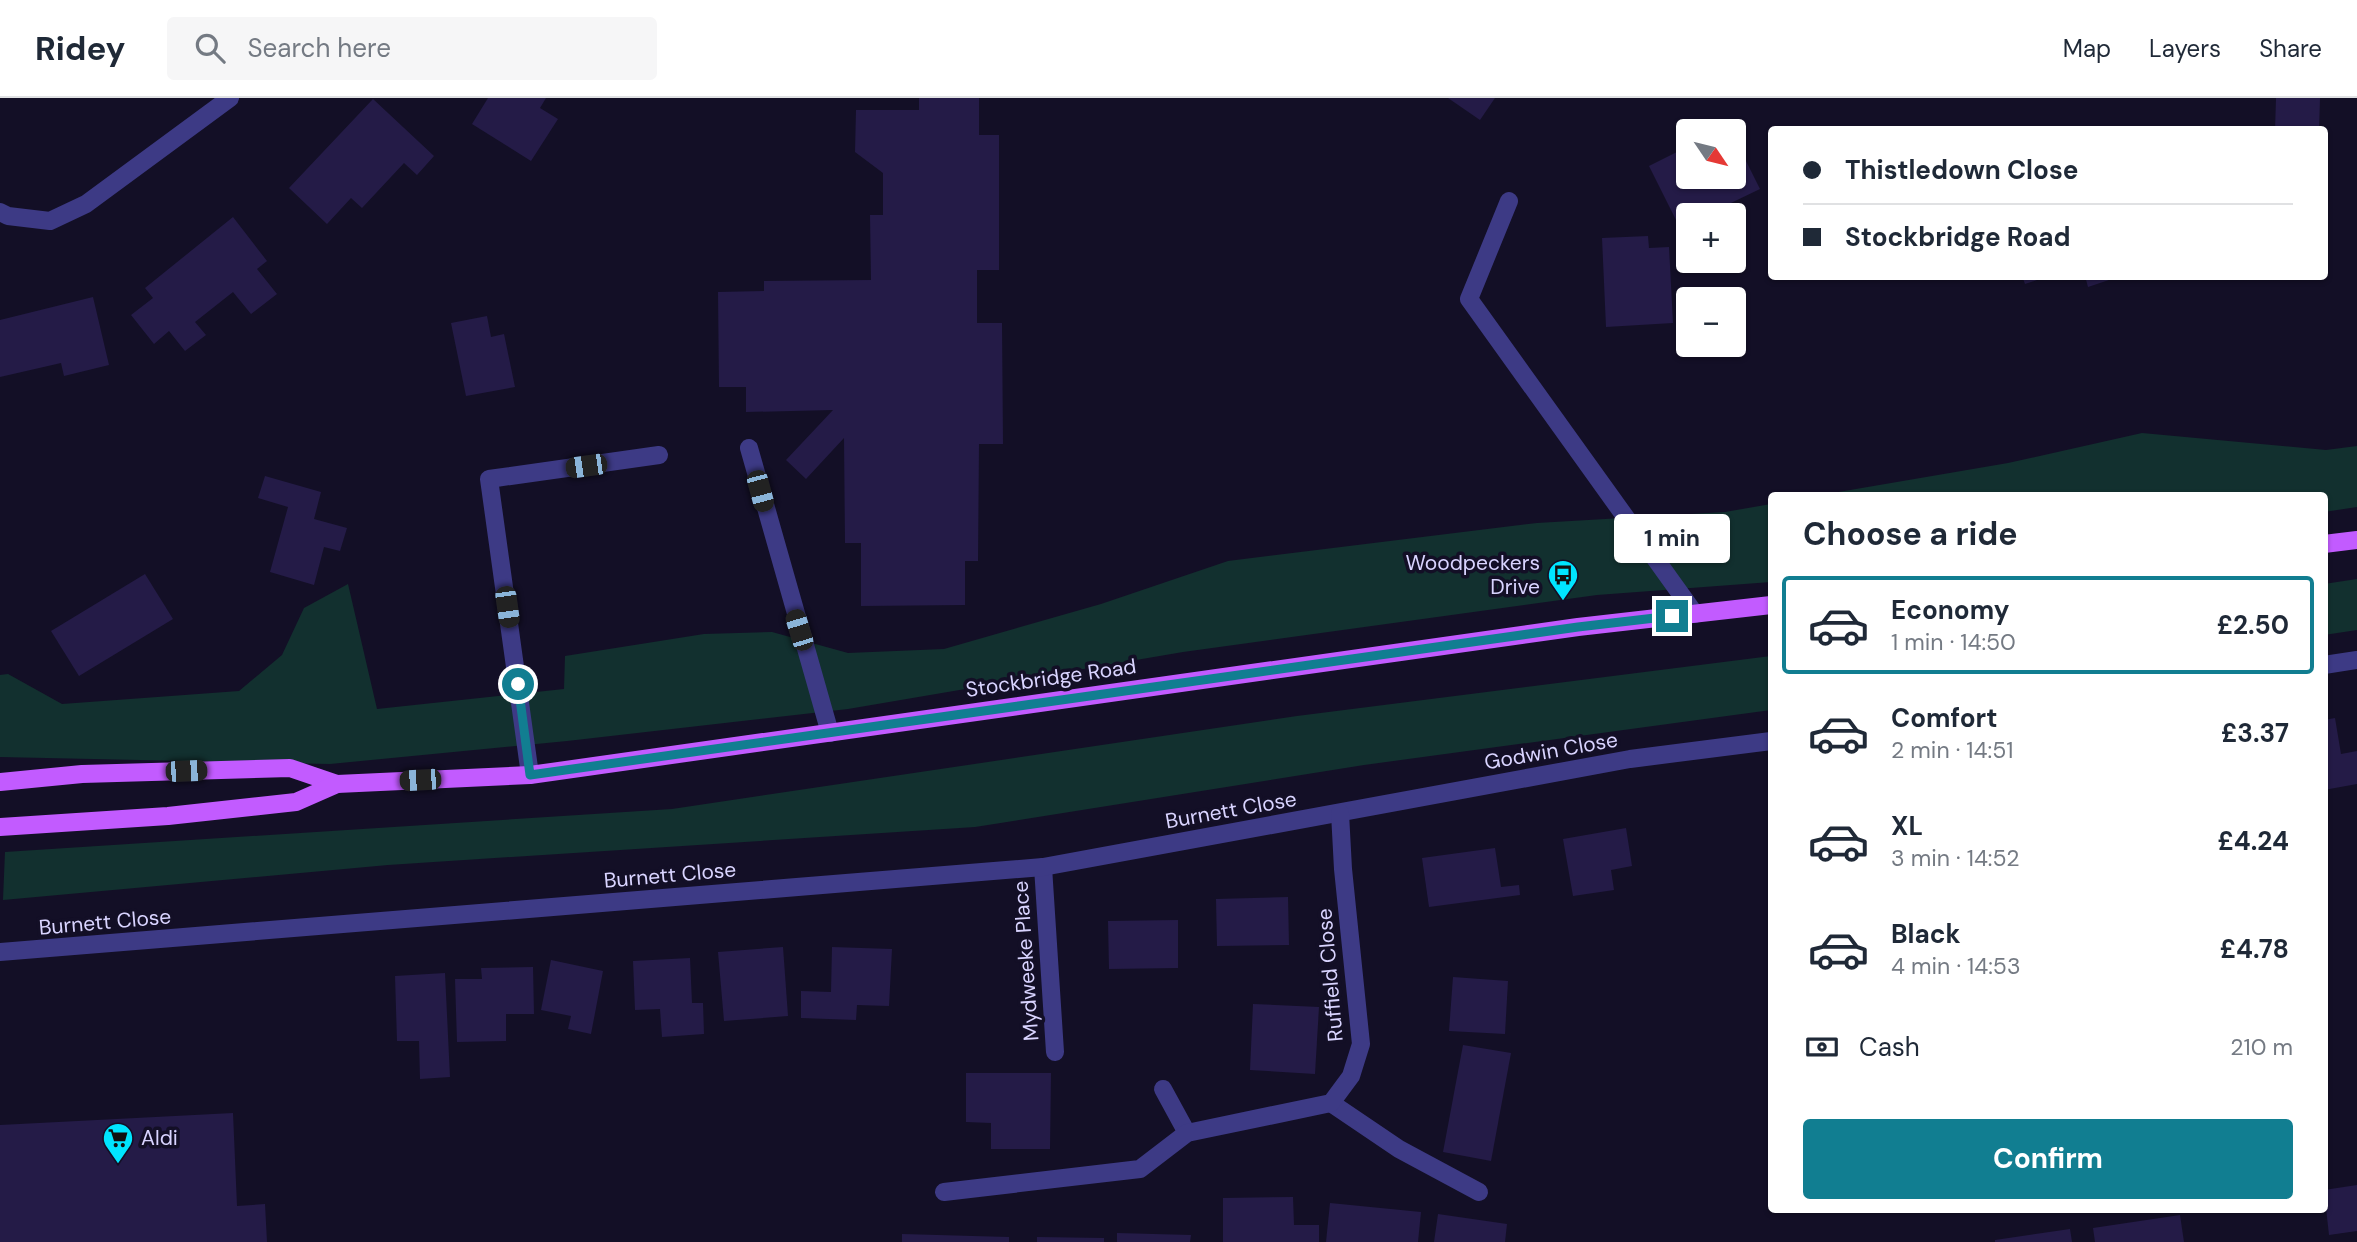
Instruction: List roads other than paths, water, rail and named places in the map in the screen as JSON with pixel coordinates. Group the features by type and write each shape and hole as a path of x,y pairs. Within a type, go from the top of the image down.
{"main road":[{"path":"2328,544 2357,540"},
{"name":"Stockbridge Road","path":"0,827 167,816 296,802 337,784 530,775 1578,627 1768,605"},
{"name":"Stockbridge Road","path":"0,782 82,774 290,768 337,784"}],"street":[{"path":"0,212 8,216 50,221 86,204 230,98"},
{"path":"1509,201 1469,299 1695,614"},
{"path":"749,448 830,733"},
{"path":"530,775 489,479 659,456"},
{"path":"2328,664 2357,660"},
{"name":"Godwin Close","path":"1340,813 1630,759 1768,741"},
{"name":"Burnett Close","path":"0,952 1043,867 1340,813"},
{"name":"Ruffield Close","path":"1331,1103 1351,1076 1361,1044 1340,813"},
{"name":"Mydweeke Place","path":"1043,867 1055,1052"},
{"path":"1163,1088 1187,1133"},
{"path":"944,1192 1140,1169 1187,1133 1331,1103 1399,1149 1479,1192"}],"place":[{"name":"Woodpeckers Drive","path":"1563,602"},
{"name":"Aldi","path":"118,1165"}]}
